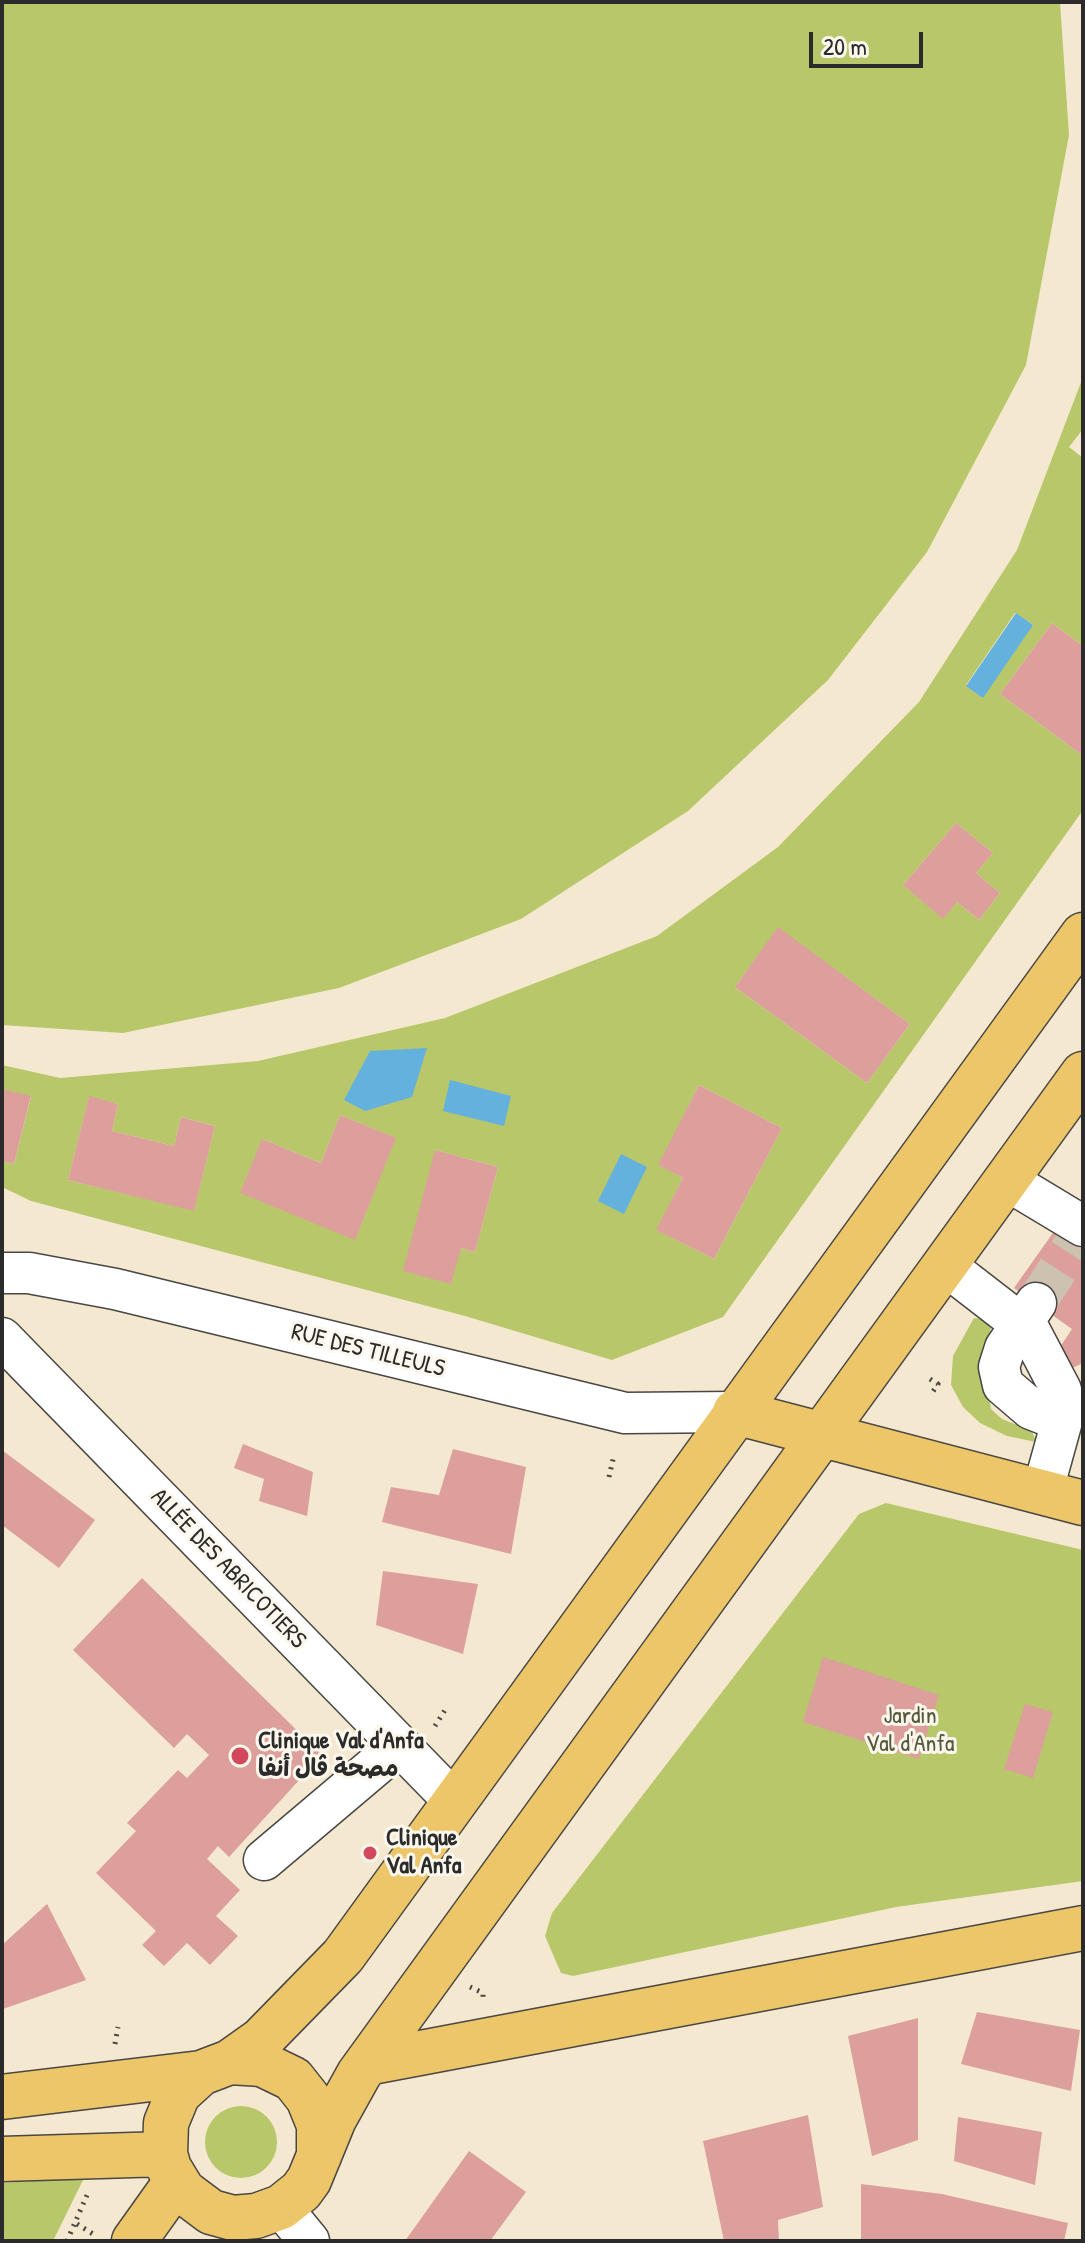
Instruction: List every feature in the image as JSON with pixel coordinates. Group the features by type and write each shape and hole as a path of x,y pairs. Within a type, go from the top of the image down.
{"main road":[{"path":"1083,935 343,1956 261,2040 178,2094 170,2108 164,2138 171,2168 191,2199 211,2212 259,2222 309,2180 345,2096 367,2063 1083,1074"},
{"path":"735,1412 1063,1498"},
{"path":"367,2063 1083,1928"},
{"path":"2,2097 255,2062 273,2067 302,2088 319,2125 319,2156"},
{"path":"2,2159 171,2168"},
{"path":"113,2238 171,2168"}],"street":[{"path":"1008,1181 1080,1233"},
{"path":"946,1266 1028,1314 1005,1348 999,1367 1003,1385 1031,1409 1070,1401 1063,1498"},
{"name":"RUE DES TILLEULS","path":"2,1273 29,1273 104,1287 625,1413 735,1412"},
{"name":"ALLÉE DES ABRICOTIERS","path":"2,1338 417,1737 454,1801"},
{"path":"264,1860 417,1737"},
{"path":"259,2222 309,2241"}],"path":[{"path":"930,1379 938,1384 932,1393"},
{"path":"609,1477 614,1455"},
{"path":"417,1737 445,1710"},
{"path":"67,2241 87,2195"},
{"path":"77,2224 113,2238"}],"green space":[{"path":"2,2 1060,2 1069,135 1026,365 927,552 828,680 688,811 521,919 339,988 123,1033 2,1025"},
{"path":"1083,377 1083,429 1069,447 1083,458 1083,646 1052,623 1000,694 1083,756 1083,810 723,1317 612,1360 465,1316 31,1201 2,1187 2,1161 14,1164 31,1097 2,1089 2,1065 60,1078 258,1061 445,1018 657,936 778,847 919,702 1017,550","holes":["1015,613 1033,625 966,686","956,823 993,853 976,873 1000,893 979,920 957,902 943,918 903,885","778,928 910,1024 867,1083 735,987","699,1085 782,1128 714,1259 657,1230 683,1178 659,1165","89,1097 118,1104 112,1131 174,1146 181,1117 215,1126 194,1210 68,1180","340,1115 395,1138 355,1239 262,1139 321,1163","435,1150 498,1167 475,1252 461,1248"]},
{"path":"974,1318 982,1319 991,1328 983,1356 991,1409 1002,1419 1032,1431 1036,1442 1007,1436 980,1423 963,1407 951,1385 953,1356"},
{"name":"Jardin Val d'Anfa","path":"886,1503 1083,1550 1083,1881 896,1907 573,1976 561,1973 545,1936 552,1913 859,1514"},
{"path":"241,2106 261,2112 271,2122 277,2142 271,2162 261,2172 241,2178 221,2172 211,2162 205,2142 211,2122 221,2112"},
{"path":"84,2178 53,2241 2,2241 2,2183"}],"water":[{"path":"1016,613 1033,625 983,698 966,686"},
{"path":"427,1048 412,1097 365,1111 344,1100 370,1051"},
{"path":"450,1080 511,1096 504,1126 443,1111"},
{"path":"621,1154 647,1167 624,1214 598,1201"}],"building":[{"path":"1052,623 1083,646 1083,756 1000,694"},
{"path":"956,823 993,853 976,873 1000,893 979,920 957,902 943,919 903,885"},
{"path":"778,927 910,1024 867,1083 735,987"},
{"path":"699,1085 782,1128 714,1259 656,1230 683,1178 658,1165"},
{"path":"2,1089 31,1096 14,1164 2,1161"},
{"path":"89,1096 118,1104 112,1131 174,1146 181,1117 215,1126 194,1211 68,1180"},
{"path":"340,1115 396,1138 355,1240 240,1193 262,1139 321,1163"},
{"path":"435,1150 498,1167 475,1252 461,1248 451,1284 403,1271"},
{"path":"1055,1230 1083,1251 1083,1363 1070,1369 1058,1350 1072,1329 1014,1288"},
{"path":"243,1444 313,1472 307,1516 259,1501 264,1479 234,1468"},
{"path":"453,1449 526,1467 511,1554 382,1522 391,1487 439,1495"},
{"path":"2,1450 95,1520 59,1568 2,1525"},
{"path":"383,1571 478,1584 463,1654 376,1625"},
{"path":"142,1578 322,1755 229,1857 218,1846 207,1859 240,1890 216,1916 238,1936 210,1965 187,1943 164,1966 142,1945 156,1931 96,1873 136,1831 127,1823 178,1770 187,1778 209,1755 187,1734 174,1748 73,1650"},
{"path":"823,1657 939,1695 919,1759 803,1722"},
{"path":"1025,1704 1053,1712 1033,1778 1004,1769"},
{"path":"47,1904 86,1980 3,2009 2,1945"},
{"path":"977,2012 1080,2030 1071,2091 961,2064"},
{"path":"918,2018 918,2140 872,2156 848,2036"},
{"path":"808,2115 823,2207 778,2220 779,2241 724,2241 703,2141"},
{"path":"958,2117 1042,2132 1035,2185 954,2161"},
{"path":"469,2151 526,2192 490,2241 405,2241"},
{"path":"861,2184 942,2194 1068,2223 1064,2241 861,2241"}],"tunnel":[{"path":"1036,1303 1074,1244"}],"place":[{"name":"Clinique Val d'Anfa مصحة ڤال أنفا","path":"240,1756"},
{"name":"Clinique Val Anfa","path":"370,1853"}]}
